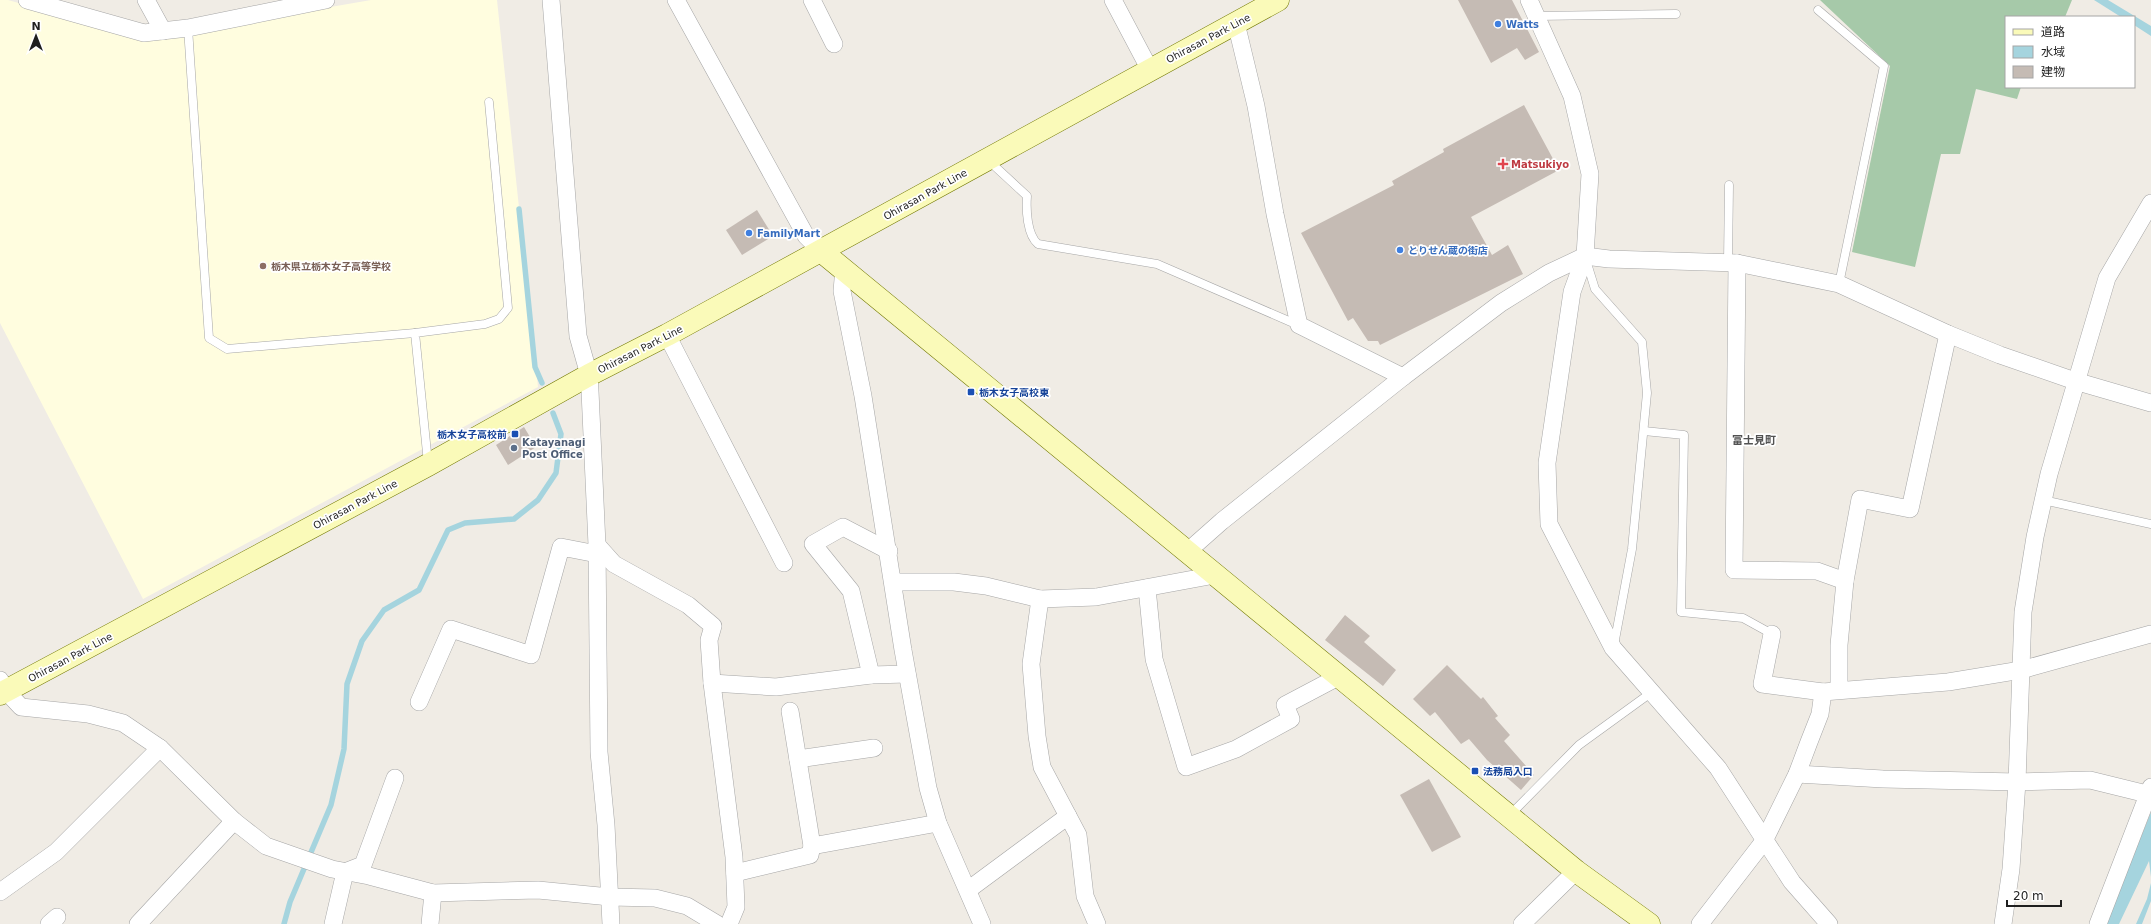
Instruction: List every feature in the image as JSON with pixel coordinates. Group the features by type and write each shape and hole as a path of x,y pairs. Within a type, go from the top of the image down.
{"main road":[{"name":"Ohirasan Park Line","path":"2,688 428,465 589,375 667,335 1278,0"},
{"path":"821,251 844,268 1214,575 1576,872 1649,924"}],"street":[{"path":"27,0 144,33 188,28 326,0"},
{"path":"146,0 163,31"},
{"path":"551,0 578,336 589,375 597,550 599,752 611,924"},
{"path":"676,0 806,236 821,251"},
{"path":"812,0 834,44"},
{"path":"1112,0 1150,70"},
{"path":"1529,0 1572,96 1590,174 1585,256 1572,292 1547,464 1549,524 1614,648 1718,768 1792,882 1829,924"},
{"path":"1236,23 1256,106 1275,214 1299,326 1403,377"},
{"path":"2002,924 2011,869 2017,782 2023,612 2043,500 2075,381 2107,278 2151,203"},
{"path":"1187,552 1222,521 1403,377 1501,303 1549,272 1585,256 1609,260 1732,263 1839,284 1948,334 2075,381 2151,403"},
{"path":"1732,263 1734,570 1817,571 1845,581"},
{"path":"844,268 842,291 863,396 894,582 907,674 928,788 938,823 982,924"},
{"path":"1700,924 1764,841 1797,774 1820,714 1831,691 1839,645 1845,581 1860,499 1910,509 1948,334"},
{"path":"667,335 784,563"},
{"path":"871,675 851,591 813,544 843,527 889,552"},
{"path":"419,702 450,629 531,655 561,547 597,550 614,564 688,605 713,626 709,640 712,683 734,873 736,907 729,924"},
{"path":"894,582 954,582 973,584 1040,599 1096,597 1214,575"},
{"path":"1147,588 1154,659 1186,767 1236,749 1291,719 1285,705 1338,677"},
{"path":"1040,599 1031,664 1037,736 1042,767 1078,835 1085,896 1097,924"},
{"path":"1772,634 1762,684 1831,691 1948,682 2021,670 2151,634"},
{"path":"712,683 776,687 871,675 907,674"},
{"path":"2,688 21,707 88,714 123,723 160,748 234,821 266,846 332,869 432,893 538,890 610,897 655,898 687,906 717,924"},
{"path":"734,873 810,855 812,846 790,712"},
{"path":"0,892 56,852 160,748"},
{"path":"798,759 874,748"},
{"path":"1797,774 1883,779 2017,782 2090,780 2150,792 2098,924"},
{"path":"346,872 363,865 395,778"},
{"path":"968,890 1068,816"},
{"path":"138,924 234,821"},
{"path":"812,846 938,823"},
{"path":"333,924 346,872"},
{"path":"1522,924 1576,872"},
{"path":"430,924 432,893"}],"lane":[{"path":"1818,10 1884,66 1839,284"},
{"path":"1536,16 1676,14"},
{"path":"188,28 209,338 227,349 415,333 485,324 499,319 508,308 489,102"},
{"path":"988,160 1027,196 1026,206 1032,240 1038,244 1157,264 1299,326"},
{"path":"1729,184 1732,263"},
{"path":"1585,256 1596,289 1642,342 1647,393 1632,549 1614,648"},
{"path":"415,333 428,465"},
{"path":"1644,431 1684,435 1681,612 1743,618 1772,634"},
{"path":"2043,500 2151,524"},
{"path":"1509,817 1579,745 1652,692"}],"shaded area":[{"name":"栃木県立栃木女子高等学校","path":"0,0 8,0 146,39 371,0 497,0 538,387 143,599 0,323"}],"green space":[{"path":"1820,0 2072,0 2065,16 2005,16 2005,88 2021,88 2017,99 1976,89 1960,154 1941,154 1915,267 1852,252 1890,66"}],"water":[{"path":"2094,0 2108,0 2134,16 2119,16"},
{"path":"2135,16 2151,26 2151,36 2135,26"},
{"path":"2151,812 2151,877 2149,861 2119,924 2106,924"},
{"path":"2151,883 2151,901 2142,924 2136,924 2147,899"}],"building":[{"name":"Watts","path":"1458,0 1512,0 1539,52 1525,60 1517,48 1491,63"},
{"name":"とりせん蔵の街店","path":"1524,105 1559,170 1471,217 1492,255 1508,245 1523,274 1380,345 1378,341 1368,341 1353,318 1348,321 1301,233 1394,185 1392,181 1444,152 1443,149"},
{"path":"757,210 773,236 742,255 726,230"},
{"path":"524,427 536,447 508,465 496,445"},
{"path":"1345,615 1370,636 1364,642 1396,670 1383,686 1325,640"},
{"path":"1447,665 1481,699 1483,697 1498,716 1495,718 1510,735 1504,741 1534,775 1521,790 1487,760 1469,739 1461,744 1435,712 1430,716 1413,699"},
{"path":"1429,779 1461,837 1432,852 1400,795"}],"waterway":[{"path":"519,209 535,367 542,383"},
{"path":"284,924 290,902 331,805 344,749 347,684 362,641 384,610 419,590 448,530 465,523 514,519 538,500 556,473 561,434 553,413"}],"place":[{"name":"Watts","path":"1498,24"},
{"name":"Matsukiyo","path":"1503,164"},
{"name":"FamilyMart","path":"749,233"},
{"name":"とりせん蔵の街店","path":"1400,250"},
{"name":"栃木県立栃木女子高等学校","path":"263,266"},
{"name":"栃木女子高校東","path":"971,392"},
{"name":"栃木女子高校前","path":"515,434"},
{"name":"Katayanagi Post Office","path":"514,448"},
{"name":"法務局入口","path":"1475,771"}],"district":[{"name":"富士見町","path":"1754,440"}]}
